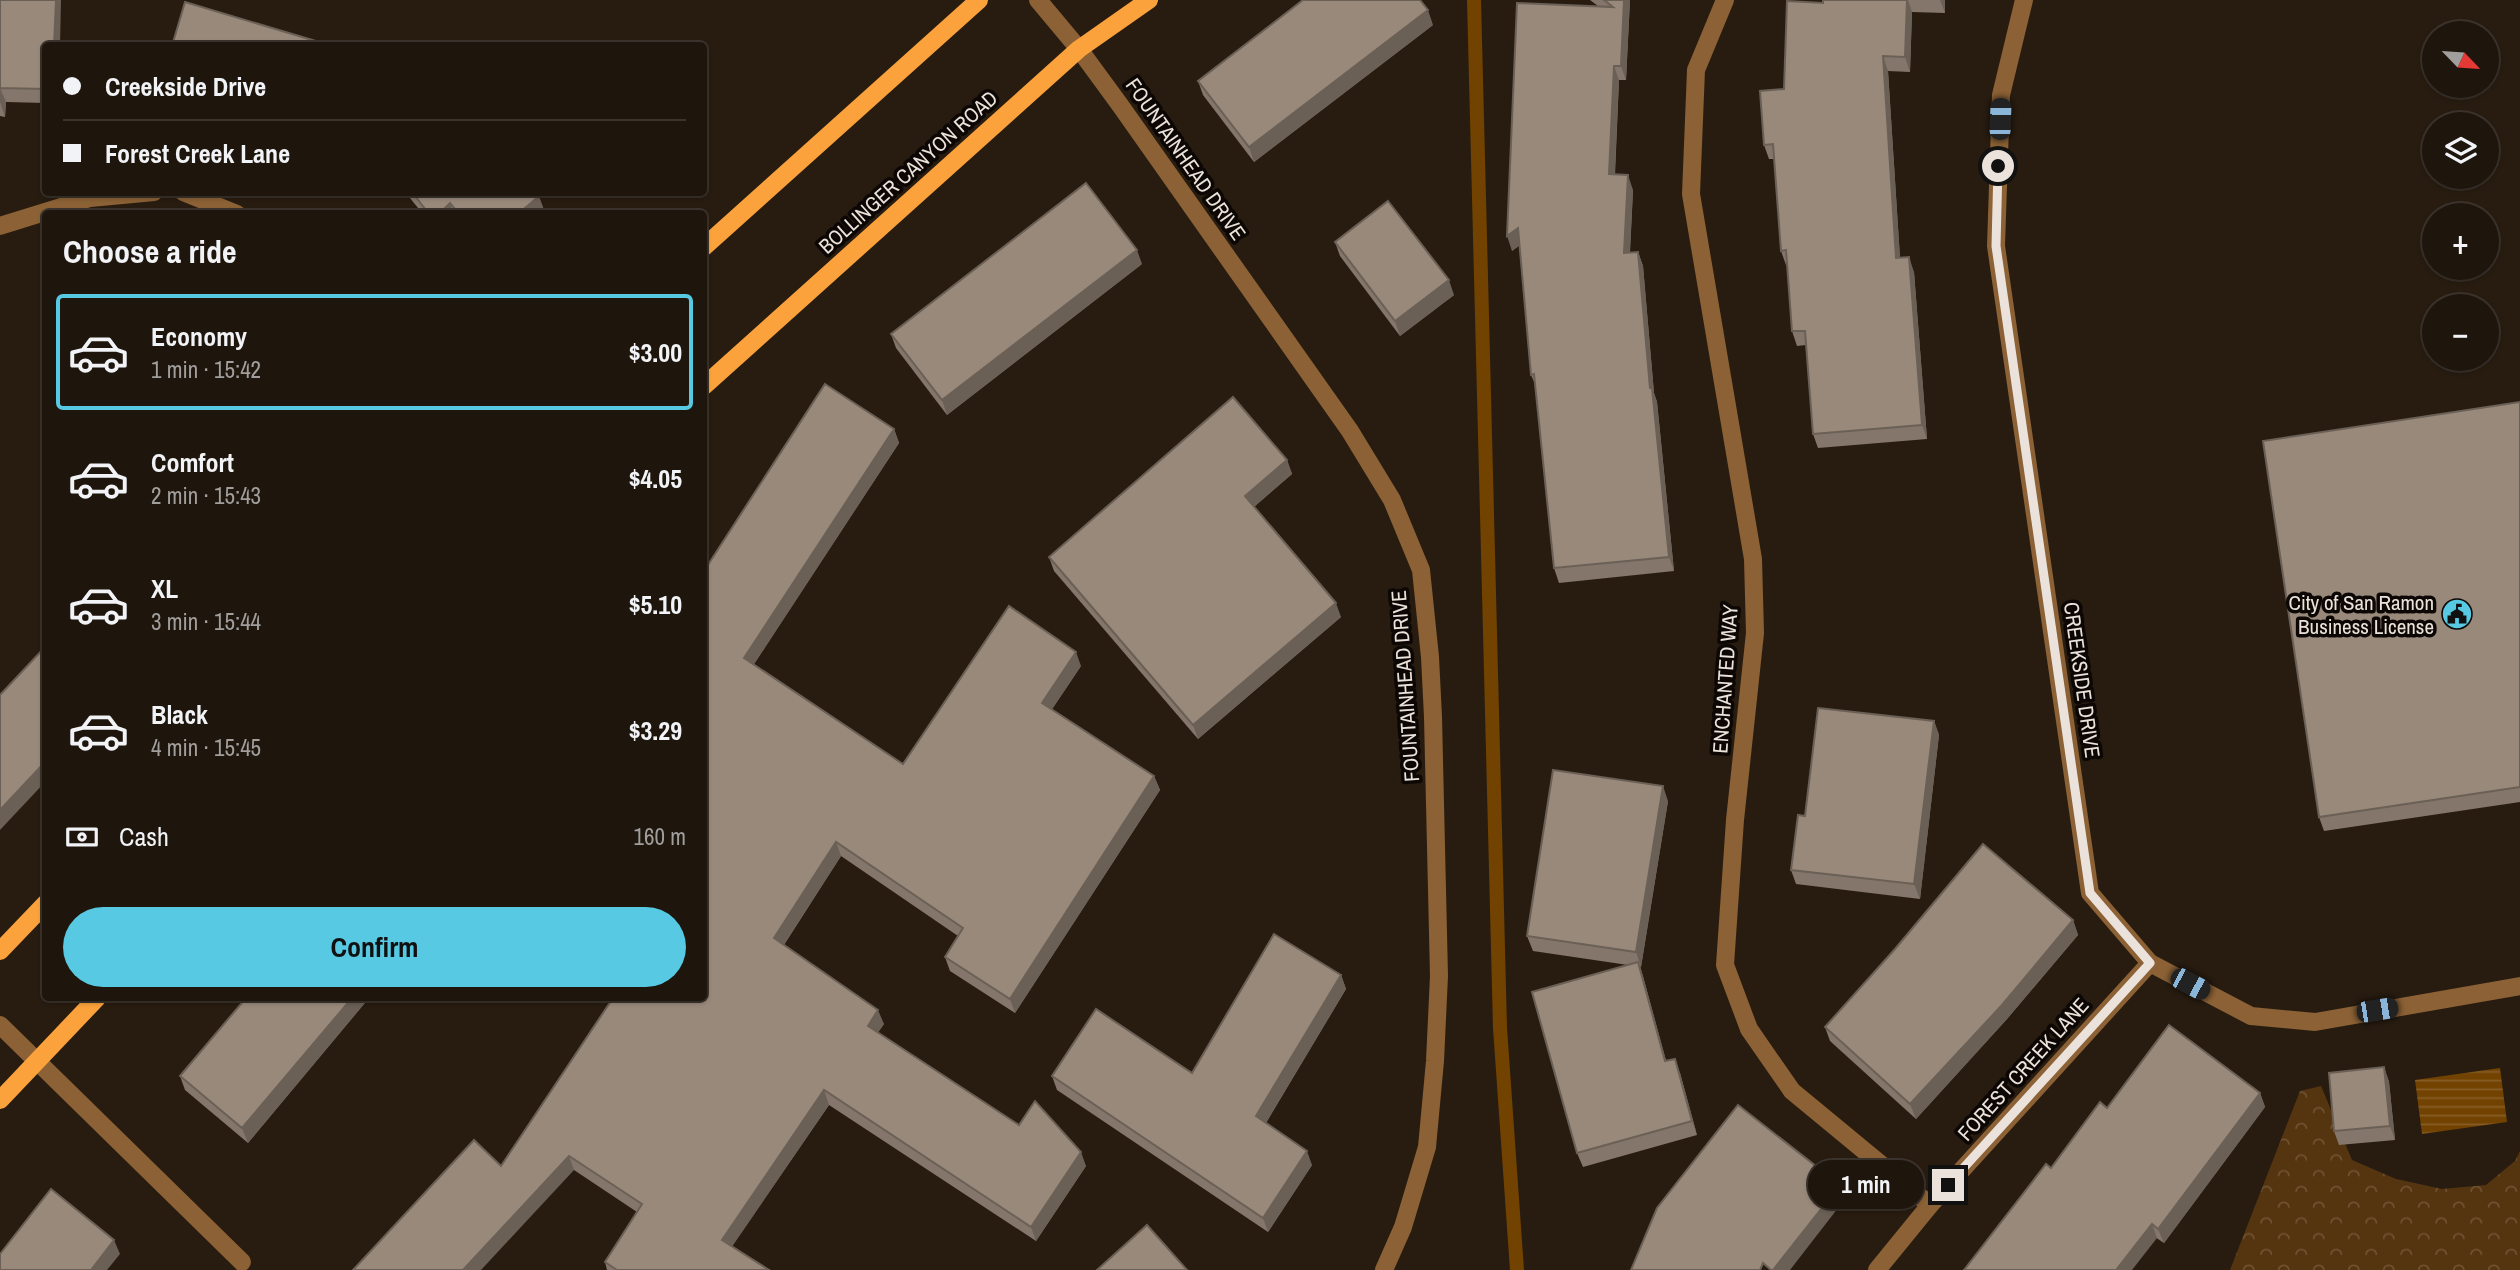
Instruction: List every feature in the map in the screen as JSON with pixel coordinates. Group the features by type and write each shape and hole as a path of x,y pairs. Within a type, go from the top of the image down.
{"main road":[{"path":"707,244 979,0"},
{"name":"BOLLINGER CANYON ROAD","path":"707,383 1079,49 1149,0"},
{"path":"0,951 42,907"},
{"path":"0,1100 94,1001"}],"street":[{"name":"FOUNTAINHEAD DRIVE","path":"1038,0 1079,49 1350,431 1392,500 1421,570 1433,717 1439,976 1435,1061 1427,1147 1403,1227 1384,1270"},
{"name":"ENCHANTED WAY","path":"1724,0 1696,70 1691,194 1753,559 1755,633 1735,820 1725,965 1749,1029 1792,1091 1930,1205"},
{"name":"CREEKSIDE DRIVE","path":"2024,0 2001,95 1996,246 2090,893 2150,963 2251,1016 2315,1022 2520,986"},
{"path":"51,210 90,198 111,196"},
{"path":"193,196 227,210"},
{"path":"0,226 42,213"},
{"name":"FOREST CREEK LANE","path":"1877,1270 1930,1205 2150,963"},
{"path":"0,1025 242,1262"}],"green space":[{"path":"2321,1086 2352,1160 2396,1179 2442,1189 2486,1185 2515,1161 2520,1151 2520,1270 2230,1270 2300,1091"}],"shaded area":[{"path":"2500,1068 2507,1122 2422,1134 2415,1080"}],"building":[{"path":"0,0 56,0 54,42 42,42 42,89 0,88"},
{"path":"1303,0 1420,0 1428,10 1249,147 1198,81"},
{"path":"1604,0 1624,0 1621,66 1614,66 1609,174 1628,175 1624,253 1638,252 1669,557 1554,568 1534,374 1531,375 1518,228 1507,236 1517,3 1613,7"},
{"path":"1823,0 1907,0 1905,57 1883,56 1896,258 1909,257 1922,425 1813,434 1805,331 1792,331 1786,250 1781,251 1773,144 1764,145 1760,91 1784,89 1787,1 1823,3"},
{"path":"185,2 319,42 173,42"},
{"path":"1086,183 1137,250 942,400 891,334"},
{"path":"415,196 539,196 523,210 456,210 450,203 443,210 426,210"},
{"path":"1388,201 1449,280 1395,321 1335,242"},
{"path":"825,384 894,429 744,658 903,764 1009,606 1076,652 1042,703 1154,776 1010,999 945,957 963,928 836,842 774,938 878,1010 868,1026 1019,1125 1035,1101 1081,1152 1031,1227 824,1090 722,1240 769,1270 617,1270 605,1262 642,1204 569,1156 463,1270 353,1270 474,1140 501,1166 611,1001 707,1001 707,566"},
{"path":"1233,397 1287,460 1245,496 1336,603 1193,725 1049,557"},
{"path":"2520,402 2520,787 2319,817 2263,441"},
{"path":"42,650 42,765 0,810 0,695"},
{"path":"1818,708 1934,721 1914,884 1791,870 1798,815 1805,816"},
{"path":"1553,770 1663,786 1636,952 1527,936"},
{"path":"1983,844 2073,920 2002,1005 1910,1104 1825,1027"},
{"path":"1274,934 1341,975 1256,1116 1307,1151 1263,1218 1052,1076 1096,1009 1192,1073"},
{"path":"1638,962 1665,1061 1675,1059 1692,1121 1577,1153 1532,992"},
{"path":"243,1001 349,1001 242,1128 180,1076"},
{"path":"2169,1025 2260,1093 2158,1229 2152,1224 2116,1270 1964,1270 2046,1164 2051,1168 2100,1102 2107,1108"},
{"path":"2384,1067 2390,1126 2334,1131 2329,1073"},
{"path":"1738,1105 1840,1185 1773,1270 1763,1263 1760,1270 1631,1270 1657,1208"},
{"path":"51,1189 114,1240 91,1270 0,1270 0,1254"},
{"path":"1147,1225 1187,1270 1097,1270"}],"waterway":[{"path":"1474,0 1500,1028 1517,1270"}],"place":[{"name":"City of San Ramon Business License","path":"2457,614"}],"route":[{"path":"1948,1185 2150,963 2090,893 1996,246 1998,166"}]}
